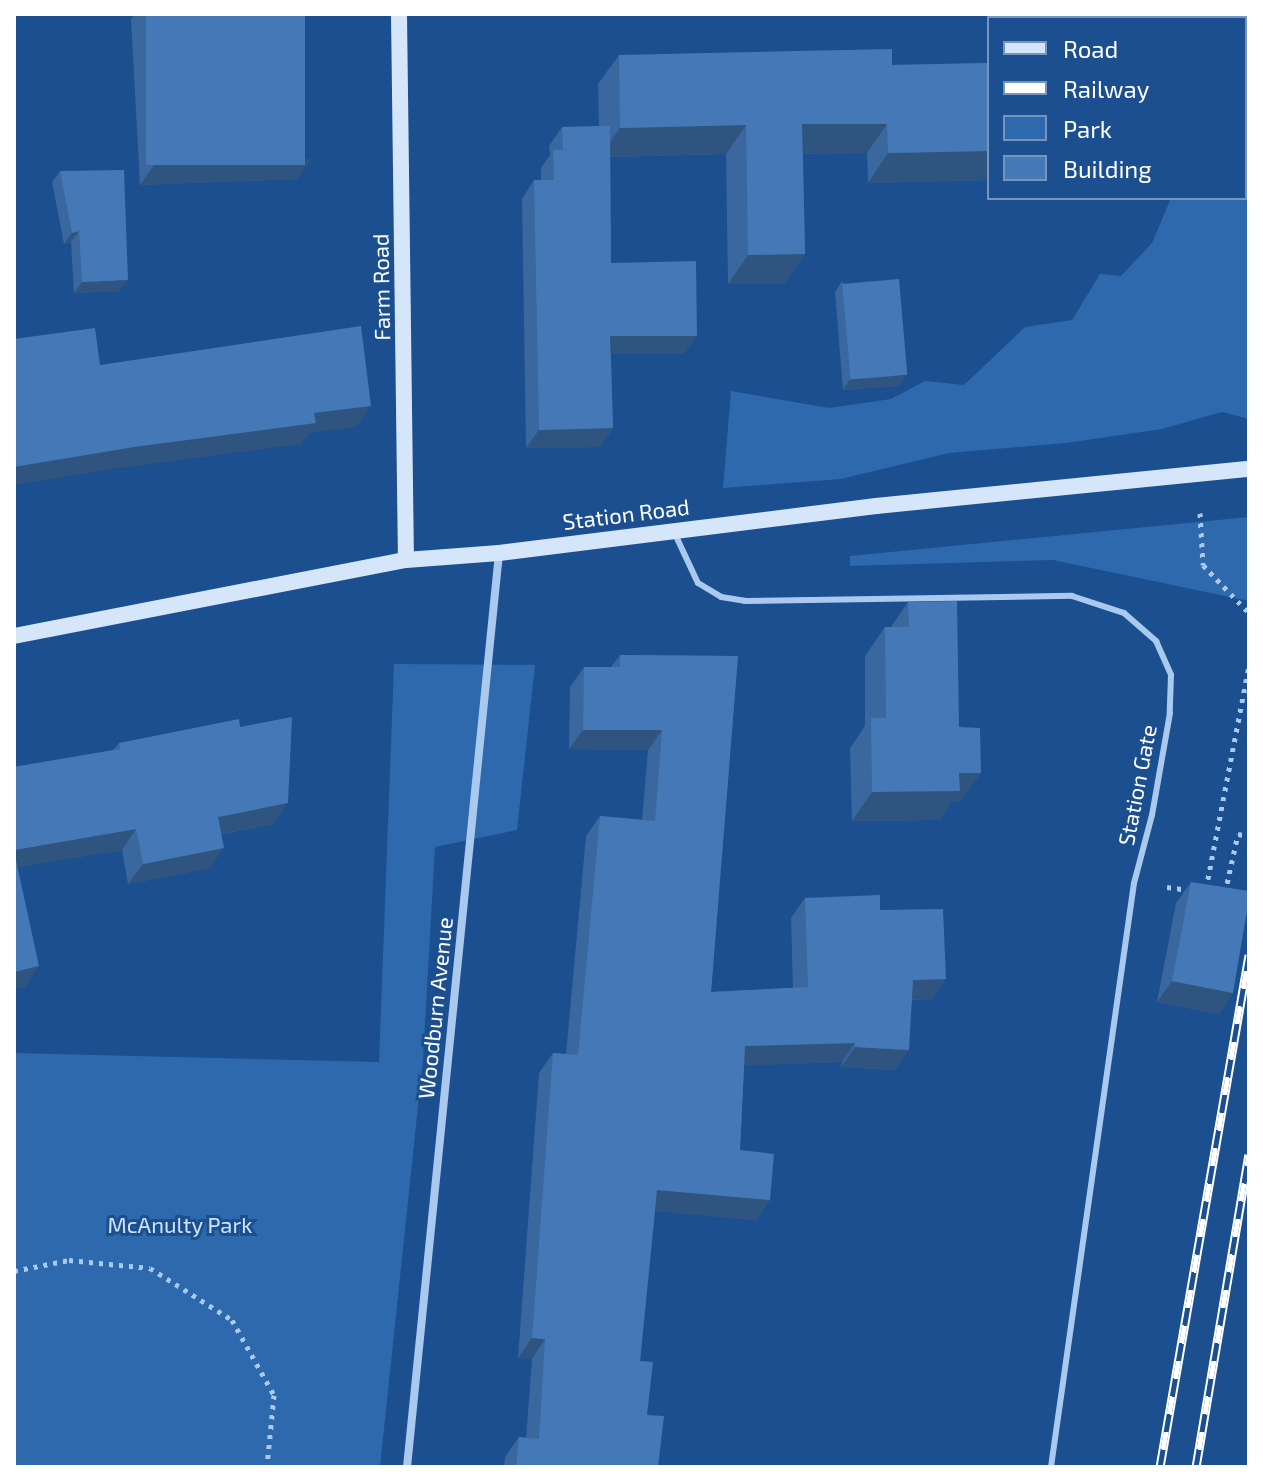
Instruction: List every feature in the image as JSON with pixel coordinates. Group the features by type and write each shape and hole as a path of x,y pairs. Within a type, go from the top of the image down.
{"street":[{"name":"Farm Road","path":"399,14 406,560"},
{"name":"Station Road","path":"14,636 406,560 499,553 673,530 1249,469"},
{"name":"Woodburn Avenue","path":"407,1467 499,553"}],"lane":[{"name":"Station Gate","path":"673,530 698,583 721,597 745,601 1072,596 1124,613 1156,641 1171,675 1170,713 1152,815 1134,883 1051,1467"}],"path":[{"path":"1197,475 1203,565 1249,613"},
{"path":"1249,666 1205,891 1224,900 1238,834 1249,836"},
{"path":"14,1271 69,1260 150,1268 232,1320 274,1395 267,1467"}],"green space":[{"path":"1249,35 1249,419 1222,412 1162,429 1066,443 949,453 841,479 723,488 731,391 829,408 891,399 925,381 964,385 1025,327 1072,320 1100,274 1121,276 1152,243 1170,200 1247,200"},
{"path":"1249,517 1249,601 1053,560 850,566 850,556"},
{"name":"McAnulty Park","path":"394,664 535,665 517,830 435,847 423,1059 380,1467 14,1467 14,1053 379,1062"}],"building":[{"path":"146,14 305,14 305,165 146,165"},
{"path":"1123,14 1211,14 1211,16"},
{"path":"892,49 892,65 987,63 987,151 888,153 887,124 802,124 805,254 748,255 746,125 620,128 619,55"},
{"path":"610,126 611,263 696,261 697,336 610,336 613,428 539,430 534,180 554,180 553,150 563,150 562,127"},
{"path":"124,170 128,280 82,282 79,231 72,233 60,171"},
{"path":"899,279 907,375 851,380 842,284"},
{"path":"361,326 371,406 314,413 316,423 134,447 14,467 14,339 95,328 100,365"},
{"path":"957,601 959,727 980,728 981,773 959,773 960,791 872,792 871,718 886,718 885,627 909,627 908,602"},
{"path":"620,655 738,656 711,992 808,987 805,898 880,895 880,910 943,909 946,979 913,980 909,1050 855,1047 855,1043 745,1046 740,1150 774,1154 770,1200 657,1190 640,1361 653,1362 647,1415 664,1416 658,1467 516,1467 519,1437 539,1439 545,1339 532,1338 553,1053 578,1055 600,816 655,821 662,730 583,730 584,667 620,667"},
{"path":"292,717 288,803 218,817 224,848 143,864 136,829 14,850 14,767 120,749 119,743 239,719 240,727"},
{"path":"14,851 39,966 14,972"},
{"path":"1191,882 1249,891 1233,993 1172,981"}],"railway":[{"path":"1160,1467 1249,955"},
{"path":"1196,1467 1249,1154"}]}
